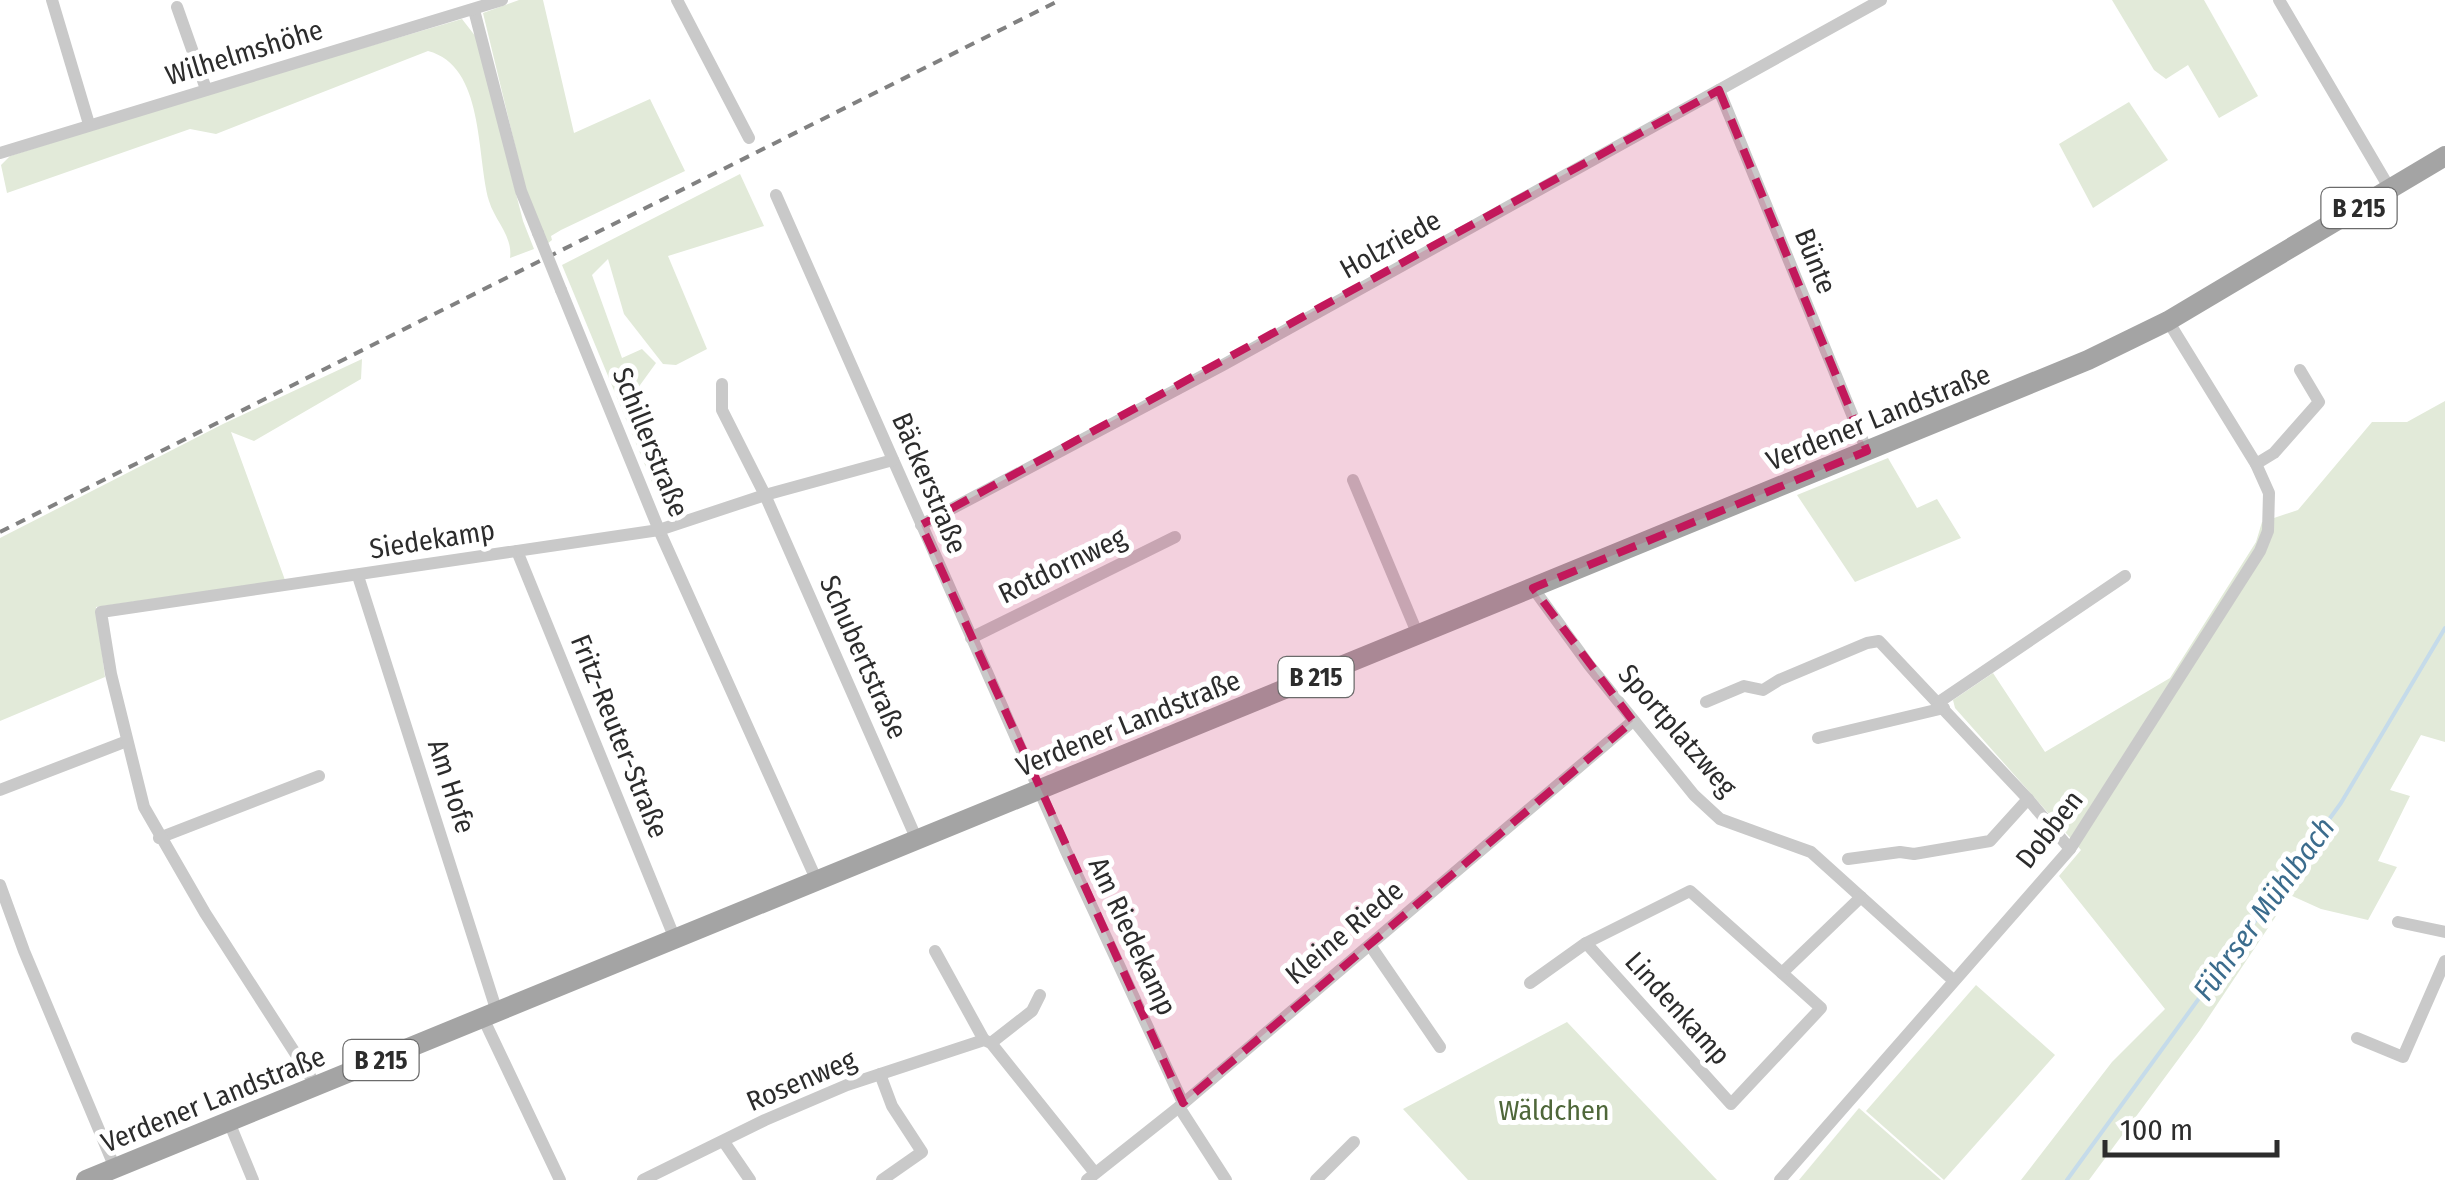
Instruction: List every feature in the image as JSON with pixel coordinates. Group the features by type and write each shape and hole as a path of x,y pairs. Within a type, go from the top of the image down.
{"main road":[{"name":"Verdener Landstraße","path":"86,1180 2088,360 2168,322 2445,156"}],"street":[{"path":"52,0 89,124"},
{"name":"Wilhelmshöhe","path":"0,153 502,0"},
{"path":"677,0 749,138"},
{"name":"Holzriede","path":"921,525 1224,365 1881,0"},
{"path":"2279,0 2390,189"},
{"path":"178,7 206,89"},
{"name":"Schillerstraße","path":"474,10 521,190 661,532 817,881"},
{"name":"Bünte","path":"1720,90 1867,451"},
{"name":"Bäckerstraße","path":"776,195 1040,790"},
{"name":"Dobben","path":"1780,1180 2070,849 2260,551 2268,531 2270,493 2168,322"},
{"path":"2256,464 2274,453 2319,402 2300,370"},
{"path":"722,384 722,410 765,495"},
{"name":"Siedekamp","path":"127,741 101,612 661,532 765,495 893,460"},
{"path":"1352,480 1418,635"},
{"name":"Schubertstraße","path":"765,495 917,840"},
{"name":"Rotdornweg","path":"971,638 1175,537"},
{"name":"Fritz-Reuter-Straße","path":"518,552 676,938"},
{"name":"Am Hofe","path":"358,576 490,1015 560,1180"},
{"path":"1818,738 1941,705 2125,576"},
{"name":"Sportplatzweg","path":"1534,588 1694,796 1720,819 1811,852 1953,980"},
{"path":"1706,702 1744,686 1763,690 1866,643 1880,641 2070,849"},
{"name":"Kleine Riede","path":"1091,1176 1181,1105 1633,721"},
{"path":"0,790 127,741 144,807 159,838 317,1086"},
{"path":"159,838 320,776"},
{"name":"Am Riedekamp","path":"1040,790 1181,1105 1226,1180"},
{"path":"1848,860 1990,842 2028,799"},
{"path":"0,885 115,1168"},
{"name":"Lindenkamp","path":"1530,984 1586,943 1690,891 1821,1008 1731,1104 1586,943"},
{"path":"1782,973 1861,897"},
{"path":"2398,922 2445,932"},
{"path":"1370,946 1440,1046"},
{"path":"935,951 988,1042 1091,1176"},
{"path":"2357,1038 2403,1057 2445,961"},
{"name":"Rosenweg","path":"643,1180 765,1120 880,1074 988,1042 1032,1011 1040,995"},
{"path":"880,1074 892,1106 922,1152 882,1180"},
{"path":"229,1122 253,1180"},
{"path":"724,1142 750,1180"},
{"path":"1316,1180 1354,1142"}],"highlighted area":[{"path":"1719,90 1867,451 1533,588 1633,721 1183,1103 921,525"}],"green space":[{"path":"519,0 543,0 574,133 650,99 685,171 561,230 547,244 527,195 483,13"},
{"path":"2112,0 2204,0 2258,96 2219,118 2188,65 2166,79 2154,70"},
{"path":"462,19 476,37 523,221 534,249 510,258 506,236 489,201 469,93 460,74 446,60 428,51 216,134 190,129 7,193 1,165 10,156"},
{"path":"2129,102 2168,160 2093,208 2059,144"},
{"path":"740,174 764,226 668,256 707,349 676,365 663,364 624,314 608,259 592,275 622,358 642,349 656,363 635,392 669,502 662,506 562,265"},
{"path":"362,359 361,379 254,441 231,432 285,580 96,607 105,677 0,721 0,538 223,424"},
{"path":"2445,401 2445,742 2421,735 2390,790 2410,796 2378,861 2397,867 2368,920 2321,909 2290,895 2200,1030 2089,1180 2021,1180 2112,1062 2165,1009 2059,876 2081,850 1955,708 1953,700 1993,673 2045,752 2170,678 2256,542 2262,522 2298,510 2372,422 2407,422"},
{"path":"1888,458 1917,508 1937,499 1961,538 1855,582 1797,495"},
{"path":"1976,985 2055,1055 1944,1180 1866,1111"},
{"name":"Wäldchen","path":"1567,1022 1717,1180 1468,1180 1403,1109"},
{"path":"1859,1108 1941,1180 1799,1180"}],"waterway":[{"name":"Führser Mühlbach","path":"2067,1180 2341,803 2445,628"}],"railway":[{"path":"0,532 1060,0"}]}
